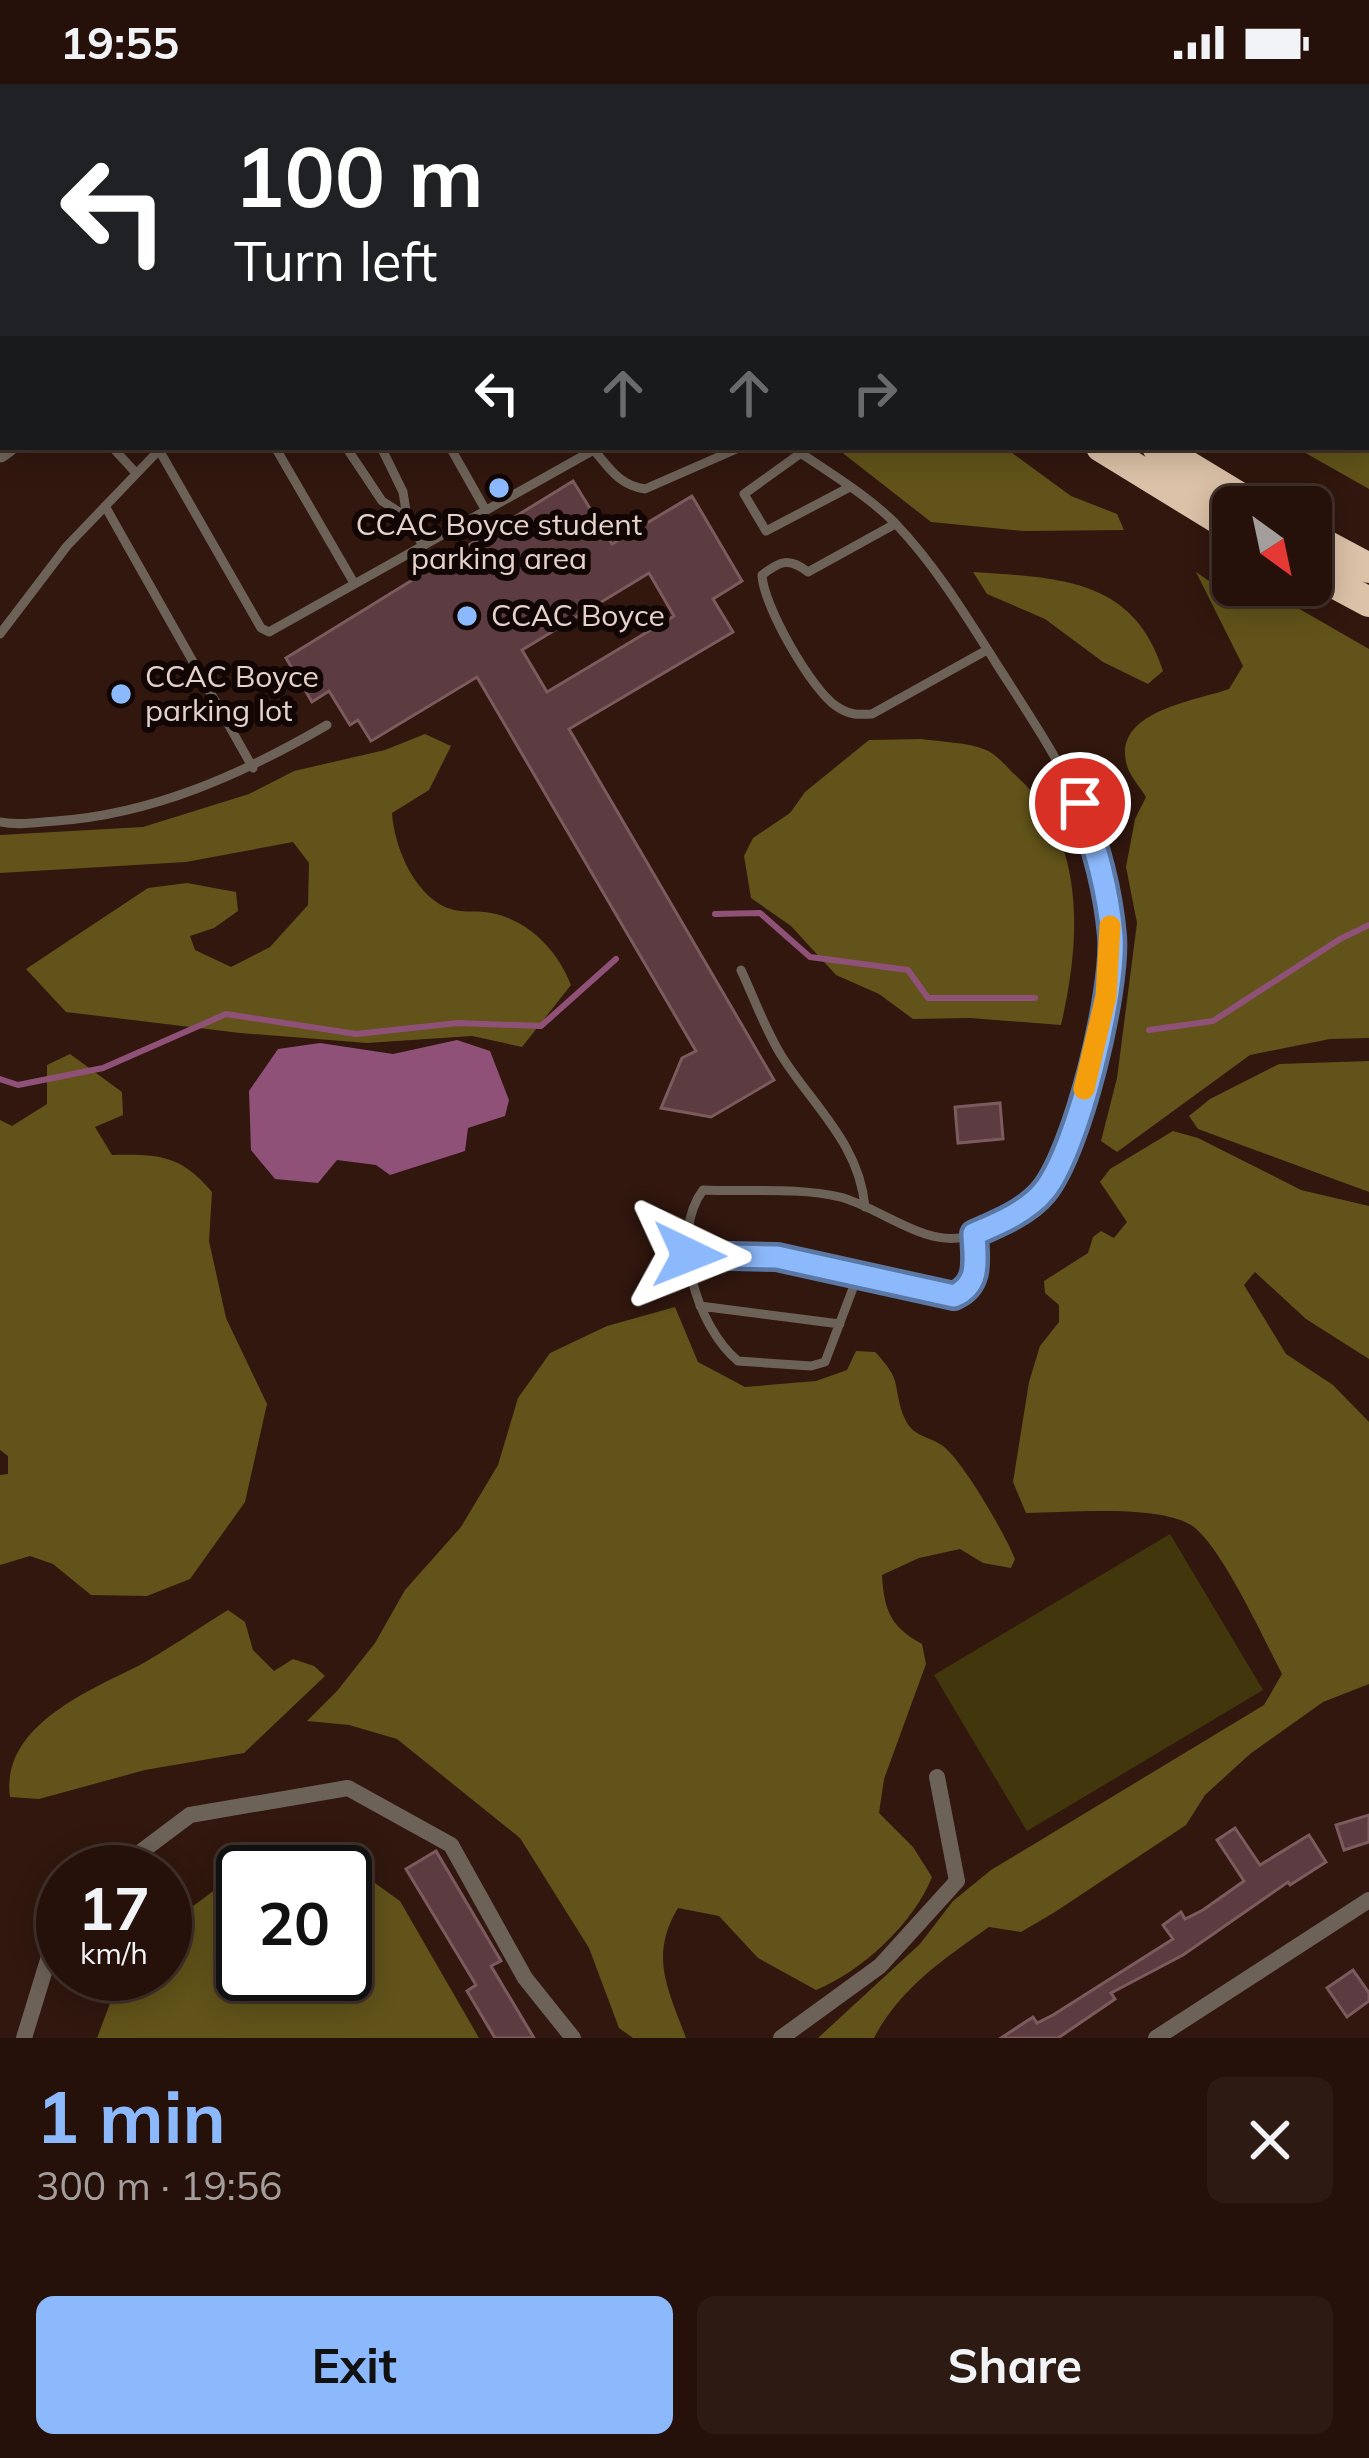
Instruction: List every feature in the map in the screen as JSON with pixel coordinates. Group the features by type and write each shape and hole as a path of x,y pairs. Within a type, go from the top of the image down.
{"highway":[{"path":"1106,450 1212,515"},
{"path":"1162,450 1221,486"},
{"path":"1332,548 1369,568"},
{"path":"1332,582 1369,602"}],"street":[{"path":"781,2038 880,1966 957,1881 938,1777"},
{"path":"150,1845 190,1815 348,1788 451,1845 525,1978 573,2038"},
{"path":"1156,2038 1369,1900"},
{"path":"24,2038 36,1999"}],"lane":[{"path":"115,450 136,473"},
{"path":"0,634 67,546 158,450"},
{"path":"161,450 268,632 593,450"},
{"path":"277,450 354,583"},
{"path":"348,450 382,501 407,517"},
{"path":"382,450 422,544"},
{"path":"452,450 485,509"},
{"path":"598,450 618,478 630,487 645,489 735,450"},
{"path":"848,488 766,532 744,494 796,450 848,488 895,524 937,571 1080,803 1102,864 1112,942 1106,996 1063,1162 1041,1195 1002,1222 974,1234 934,1236 839,1196 703,1190 690,1207 689,1255 700,1306 738,1361 812,1366 825,1362 858,1275"},
{"path":"105,506 253,768"},
{"path":"895,524 808,572 795,562 780,562 762,575 763,592 809,675 832,704 853,715 872,714 987,650"},
{"path":"0,822 95,818 253,768 326,725"},
{"path":"741,970 778,1050 845,1141 863,1183 866,1207"},
{"path":"689,1255 777,1257 954,1296 964,1292 975,1275 974,1234"},
{"path":"700,1306 840,1324"}],"shaded area":[{"path":"839,450 1008,450 1071,496 1117,514 1124,530 1024,531 931,522"},
{"path":"1300,450 1369,450 1369,489"},
{"path":"973,572 1063,581 1113,600 1150,640 1163,671 1148,684 1103,662 1045,619 987,594"},
{"path":"1196,572 1212,583 1212,604"},
{"path":"1213,606 1294,606 1369,649 1369,1038 1330,1039 1250,1055 1117,1152 1101,1141 1117,1078 1137,923 1126,867 1135,819 1146,797 1127,767 1126,745 1133,731 1161,711 1229,689 1243,666"},
{"path":"425,734 451,746 429,790 392,813 410,871 441,905 505,917 530,930 550,949 571,985 522,1047 472,1036 367,1043 66,1012 26,969 148,888 187,883 236,892 238,911 214,928 190,936 195,950 231,967 270,947 308,905 309,863 293,842 186,862 0,873 0,835 143,827 249,794 294,771 385,750"},
{"path":"869,740 971,745 993,754 1038,799 1055,828 1066,858 1074,924 1061,1025 913,1019 879,994 836,975 791,926 751,898 744,856 753,838 790,813 805,792"},
{"path":"457,1040 490,1051 509,1100 505,1116 468,1128 465,1151 390,1175 376,1165 337,1160 318,1183 275,1179 251,1150 249,1091 278,1049 320,1043 393,1054"},
{"path":"70,1054 122,1092 123,1115 95,1127 112,1155 168,1159 190,1170 212,1192 209,1241 226,1318 267,1404 245,1502 190,1579 147,1596 91,1595 53,1564 30,1556 0,1565 0,1475 8,1474 8,1456 0,1450 0,1120 12,1126 47,1104 47,1065"},
{"path":"1369,1061 1369,1192 1198,1129 1189,1116 1210,1099 1279,1064"},
{"path":"1173,1131 1198,1138 1301,1190 1369,1206 1369,1359 1306,1319 1255,1272 1244,1285 1286,1354 1333,1385 1369,1422 1369,1684 1323,1702 1250,1754 1205,1795 1186,1825 1055,1912 1021,1932 989,1927 972,1939 910,1989 874,2038 818,2038 920,1944 953,1901 991,1870 1264,1705 1282,1674 1228,1571 1191,1525 1134,1512 1026,1513 1013,1482 1029,1382 1040,1346 1059,1322 1059,1305 1045,1293 1044,1281 1088,1253 1093,1237 1101,1231 1114,1238 1127,1222 1100,1182 1110,1169"},
{"path":"675,1307 698,1362 745,1387 816,1381 847,1370 856,1351 875,1352 894,1378 908,1425 943,1446 961,1466 1015,1559 1011,1568 983,1563 960,1549 919,1558 882,1575 891,1617 922,1644 926,1664 884,1779 879,1813 913,1847 932,1877 913,1912 868,1958 816,1990 758,1958 719,1916 678,1908 669,1925 663,1957 668,1988 686,2038 633,2038 619,2028 589,1948 520,1838 397,1739 349,1725 307,1721 337,1691 375,1643 405,1590 461,1527 498,1465 518,1398 550,1353 607,1326"},
{"path":"1170,1534 1263,1690 1027,1831 934,1675"},
{"path":"228,1610 245,1622 253,1650 274,1671 293,1659 314,1666 325,1676 244,1753 145,1770 39,1799 10,1797 11,1772 19,1749 34,1730 76,1698"},
{"path":"372,1881 400,1901 479,2038 97,2038 111,2001 192,2001 192,1907 216,1889 216,2001 372,2001"}],"building":[{"path":"573,481 612,544 692,496 742,581 713,599 733,632 569,729 774,1080 711,1117 661,1108 682,1058 696,1051 477,677 371,741 358,720 350,725 329,691 312,702 286,658","holes":["649,573 674,616 547,692 522,650"]},
{"path":"1000,1103 1003,1139 958,1143 955,1107"},
{"path":"1369,1815 1369,1842 1344,1850 1336,1825"},
{"path":"1235,1828 1260,1865 1309,1835 1326,1862 1288,1882 1183,1955 1111,1993 1115,1999 1058,2038 1001,2038 1033,2017 1037,2023 1053,2015 1173,1939 1163,1925 1181,1912 1185,1919 1203,1910 1244,1881 1217,1840"},
{"path":"436,1851 501,1961 491,1966 534,2038 495,2038 467,1991 476,1985 406,1869"},
{"path":"1353,1970 1369,1993 1369,2001 1347,2017 1327,1988"}],"waterway":[{"path":"715,914 760,913 810,957 908,970 928,998 1035,998"},
{"path":"1149,1030 1213,1021 1369,925"},
{"path":"0,1079 18,1085 103,1068 226,1014 356,1034 458,1023 541,1026 616,959"}],"slow traffic":[{"path":"1084,1089 1106,996 1110,926"}],"place":[{"name":"CCAC Boyce student parking area","path":"499,488"},
{"name":"CCAC Boyce","path":"467,616"},
{"name":"CCAC Boyce parking lot","path":"121,694"}],"route":[{"path":"689,1255 777,1257 954,1296 964,1292 975,1275 974,1234 1002,1222 1041,1195 1063,1162 1076,1124 1106,996 1112,942 1102,864 1080,803"}]}
